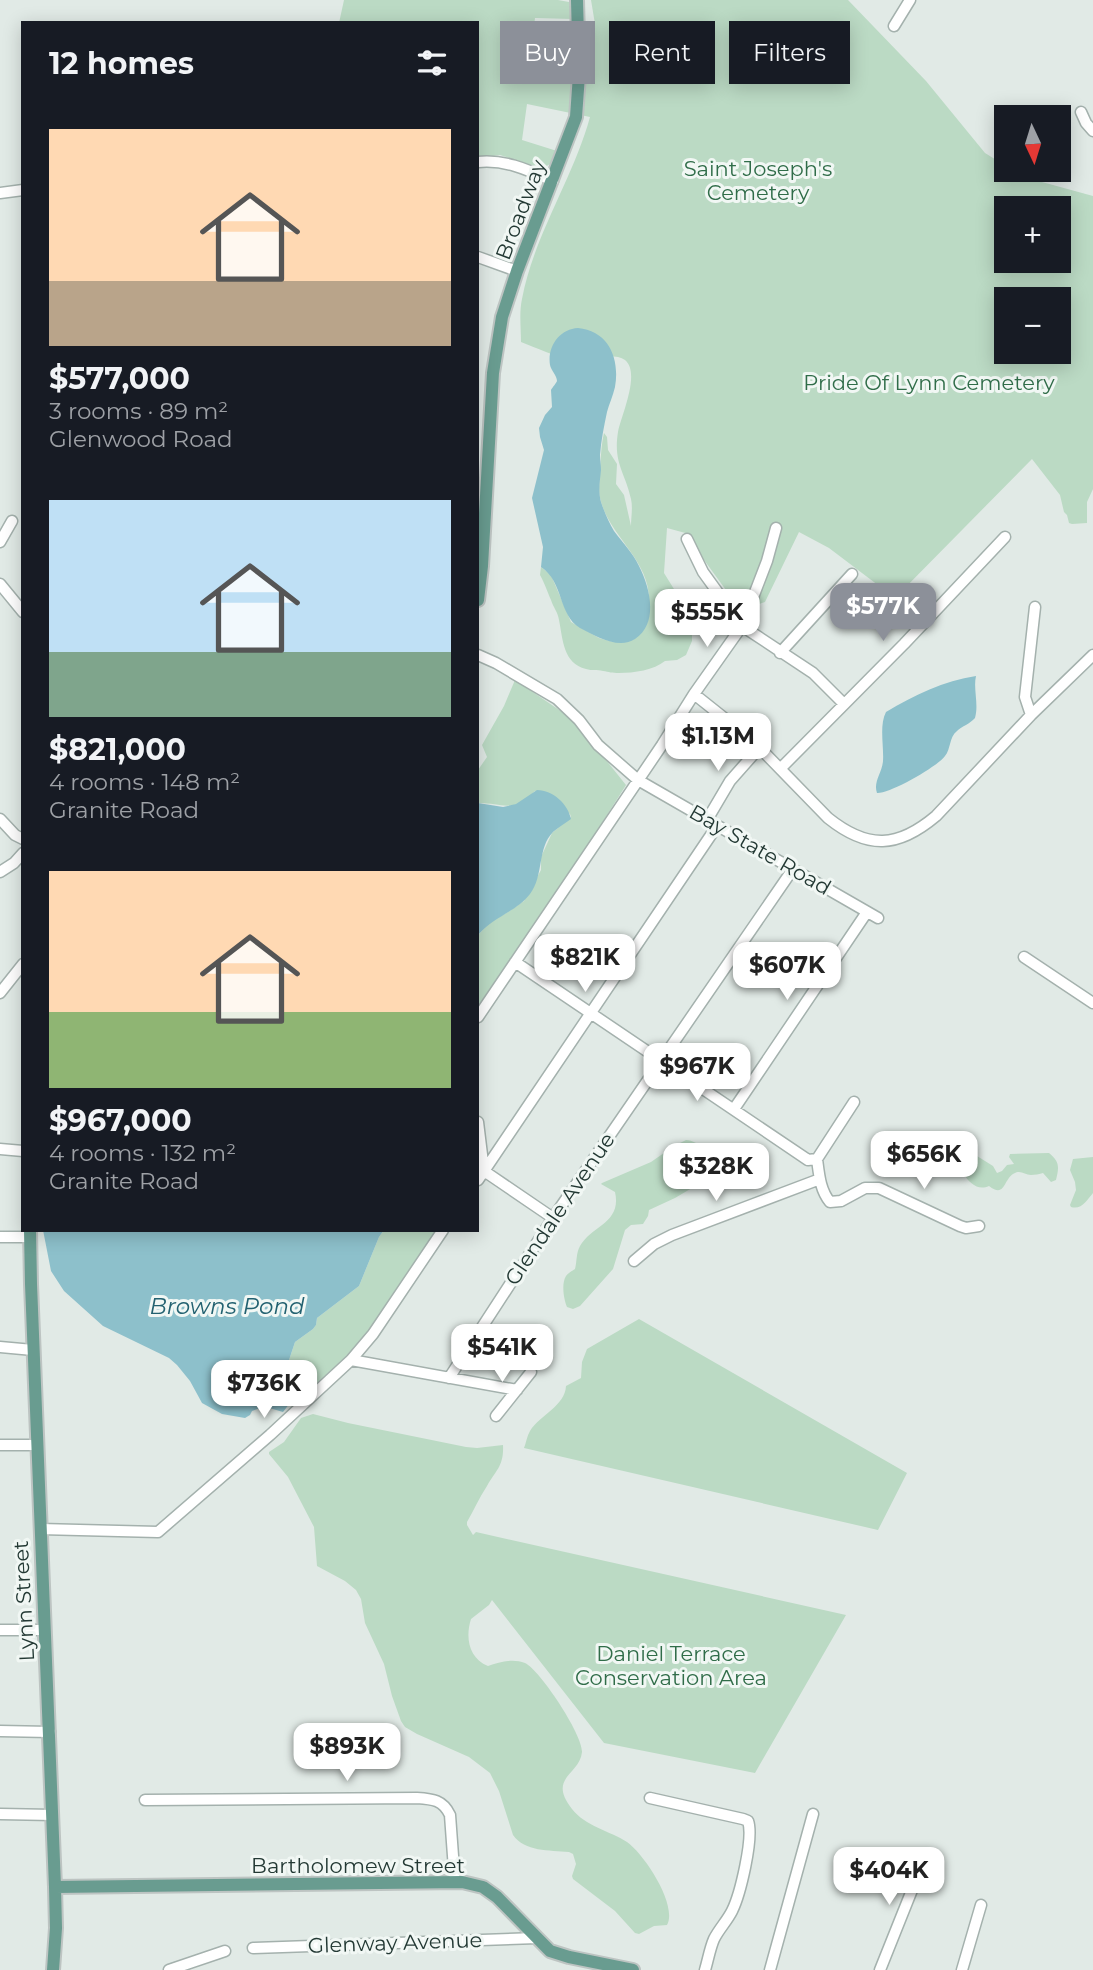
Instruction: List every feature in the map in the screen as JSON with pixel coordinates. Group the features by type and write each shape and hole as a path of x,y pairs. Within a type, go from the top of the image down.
{"main road":[{"name":"Broadway","path":"479,592 493,373 502,317 576,117 579,75 577,0"},
{"name":"Lynn Street","path":"30,1234 53,1815 56,1928 53,1970"},
{"name":"Bartholomew Street","path":"55,1887 455,1882 483,1887 497,1897 550,1951 569,1958 633,1970"}],"street":[{"path":"894,26 910,0"},
{"path":"1081,112 1093,131"},
{"path":"479,162 515,164 552,181"},
{"path":"0,193 21,190"},
{"path":"479,257 517,271"},
{"path":"0,542 12,521"},
{"path":"479,1016 742,626 767,561 776,528"},
{"path":"782,768 1005,537"},
{"path":"687,539 703,572 742,626 813,673 844,704"},
{"path":"780,653 852,574"},
{"path":"0,584 21,610"},
{"path":"1031,715 1025,697 1035,607"},
{"name":"Bay State Road","path":"479,655 557,699 579,720 598,745 638,780 878,918"},
{"path":"694,694 760,747 840,828 866,839 894,840 922,828 936,816 1031,715 1093,655"},
{"path":"707,820 730,782 760,747"},
{"path":"0,819 21,838"},
{"path":"481,1175 718,826"},
{"path":"0,872 21,855"},
{"name":"Glendale Avenue","path":"449,1378 553,1218 793,869"},
{"path":"734,1109 867,912"},
{"path":"1024,957 1093,1003"},
{"path":"515,962 808,1160 817,1159"},
{"path":"0,993 21,967"},
{"path":"854,1102 817,1159 820,1180 830,1202 835,1203 859,1190 886,1190 960,1226 979,1226"},
{"path":"479,1140 481,1175"},
{"path":"0,1149 21,1151"},
{"path":"481,1175 553,1218"},
{"path":"635,1261 654,1244 672,1235 820,1180"},
{"path":"40,1529 158,1532 351,1360 373,1334 442,1232"},
{"path":"0,1237 30,1234"},
{"path":"0,1348 33,1350"},
{"path":"351,1360 517,1390"},
{"path":"496,1416 531,1371"},
{"path":"0,1445 37,1445"},
{"path":"0,1630 45,1630"},
{"path":"0,1731 50,1732"},
{"path":"650,1798 748,1821 749,1847 736,1901 713,1942 705,1970"},
{"path":"145,1800 436,1800 450,1815 455,1882"},
{"path":"0,1814 53,1815"},
{"path":"770,1970 813,1814"},
{"path":"880,1970 926,1855"},
{"path":"961,1970 981,1905"},
{"name":"Glenway Avenue","path":"253,1948 537,1938"},
{"path":"169,1970 225,1951"}],"green space":[{"name":"Saint Joseph's Cemetery","path":"344,0 569,2 573,19 500,21 500,84 595,84 595,21 591,0 848,0 926,81 985,153 994,159 994,182 1042,182 1093,196 1093,489 1087,502 1087,523 1069,523 1060,495 1032,459 895,598 829,548 799,532 765,602 743,610 699,553 689,534 667,528 664,573 687,610 692,641 686,655 650,669 631,672 612,673 578,666 565,650 558,614 540,575 541,567 551,575 571,622 599,638 613,642 633,640 649,604 648,586 636,560 604,511 599,494 604,433 608,450 617,464 616,484 624,495 631,526 632,502 617,452 618,432 631,384 629,366 620,357 565,358 521,342 521,304 535,252 574,163 590,117 527,104 522,140 557,151 553,162 542,169 500,155 479,158 479,21 339,21"},
{"path":"515,680 574,720 626,785 583,853 479,1005 479,934 489,923 524,901 541,870 541,857 552,833 571,817 535,791 514,805 479,803 479,769 487,757 482,745"},
{"path":"943,1135 967,1138 977,1156 993,1166 997,1173 1007,1165 1014,1164 1010,1154 1049,1153 1058,1165 1056,1180 1051,1182 1043,1173 1031,1175 1019,1172 1011,1176 999,1190 989,1186 976,1186 940,1143 939,1137"},
{"path":"686,1140 700,1145 711,1156 716,1165 712,1175 698,1167 695,1170 699,1182 697,1185 649,1210 643,1224 631,1225 625,1230 613,1269 580,1306 573,1309 567,1307 564,1279 575,1269 580,1246 614,1211 615,1192 601,1184 651,1162"},
{"path":"1093,1157 1093,1193 1081,1206 1071,1207 1076,1190 1070,1170 1073,1159"},
{"path":"383,1232 437,1232 376,1322 343,1360 302,1396 282,1388 295,1342 313,1329 317,1318 359,1286"},
{"path":"639,1319 907,1473 878,1530 524,1448 534,1425 557,1405 566,1386 581,1378 582,1362 587,1349"},
{"name":"Daniel Terrace Conservation Area","path":"313,1414 466,1447 503,1445 499,1467 467,1522 473,1535 476,1532 846,1615 755,1773 604,1743 492,1600 471,1619 468,1633 470,1647 476,1658 488,1666 511,1661 525,1663 540,1677 560,1704 576,1732 582,1752 580,1760 564,1783 565,1798 577,1815 627,1842 642,1857 664,1893 668,1905 667,1925 654,1926 639,1934 635,1933 615,1911 573,1879 576,1864 573,1854 531,1847 518,1841 513,1835 499,1791 490,1773 469,1757 405,1727 392,1696 384,1664 365,1623 361,1599 356,1590 345,1581 317,1566 314,1527 288,1477 269,1454 284,1442 301,1418"}],"water":[{"path":"578,328 589,330 605,341 616,366 615,387 601,444 600,498 612,528 639,566 650,604 650,614 643,632 629,642 607,641 580,628 568,615 554,581 541,567 543,547 532,498 544,450 539,428 552,407 551,390 557,381 550,365 553,345 560,335"},
{"path":"976,676 975,718 954,734 945,756 933,767 912,779 877,793 876,785 883,761 882,729 886,712 952,681"},
{"path":"537,790 549,792 567,808 571,819 548,839 530,894 479,934 479,803 503,807 516,804"},
{"name":"Browns Pond","path":"43,1232 383,1232 359,1286 317,1318 313,1329 295,1342 282,1381 282,1388 290,1403 283,1412 266,1407 252,1411 245,1418 222,1414 202,1403 190,1381 169,1358 103,1326 64,1291 51,1271"}],"park label":[{"name":"Pride Of Lynn Cemetery","path":"929,383"}]}
